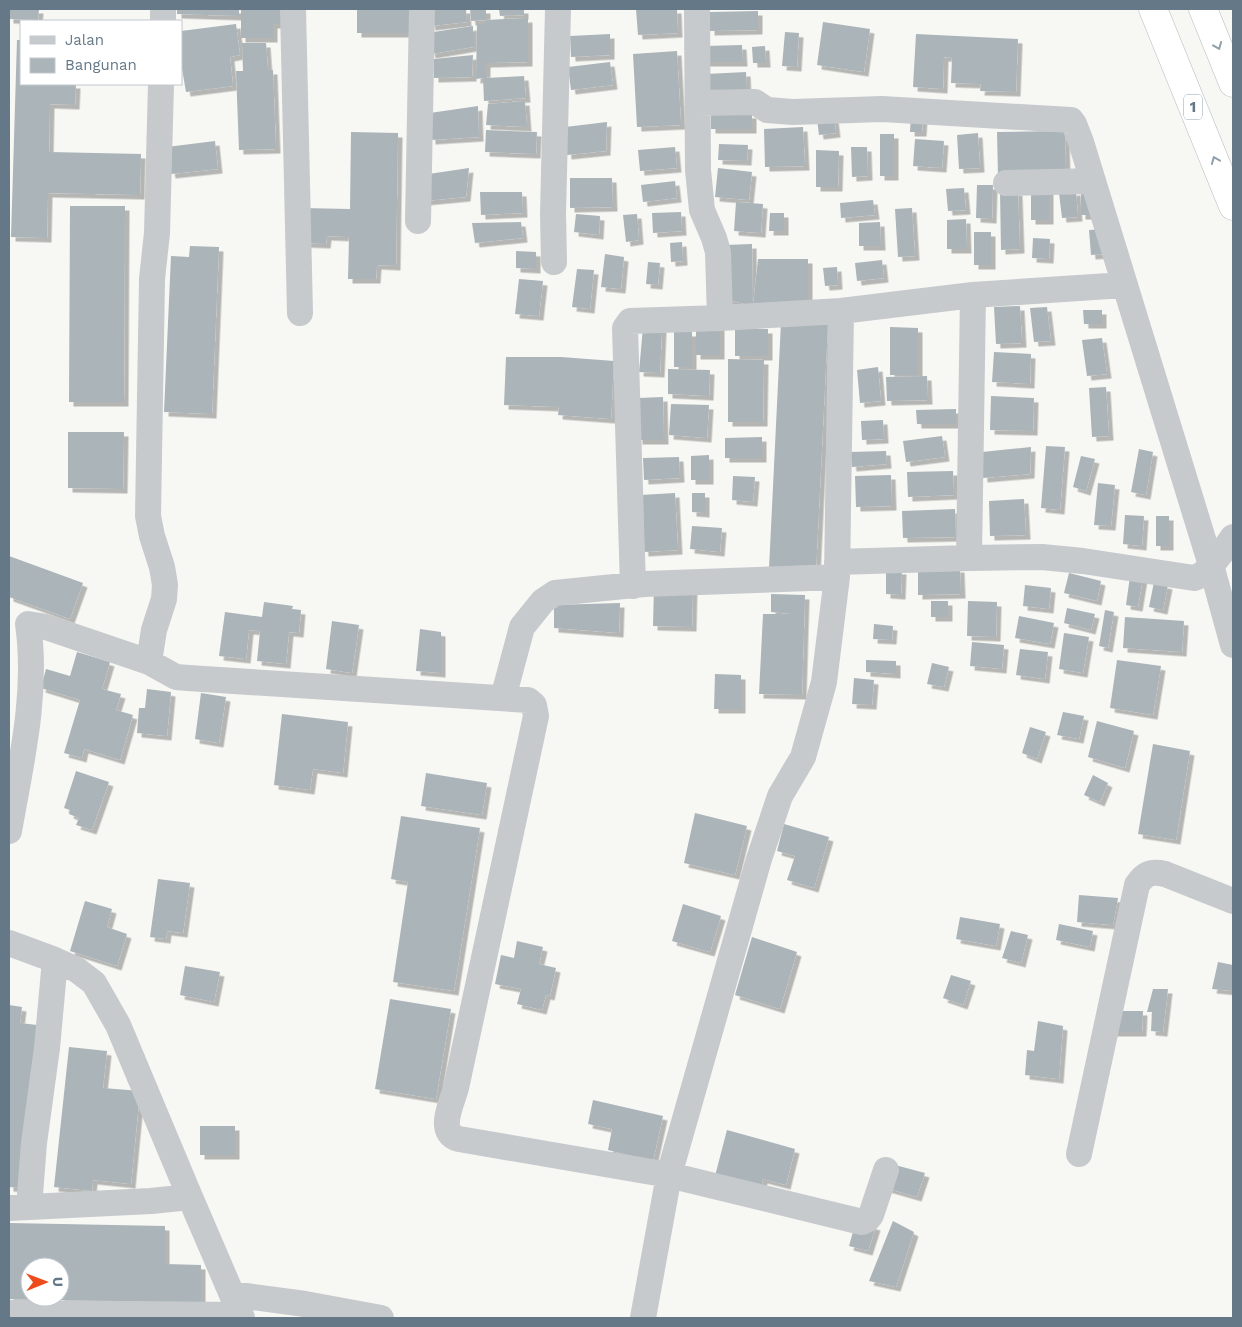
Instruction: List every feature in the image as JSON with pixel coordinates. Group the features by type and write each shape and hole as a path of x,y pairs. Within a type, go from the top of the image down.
{"highway":[{"name":"1","path":"1153,9 1233,206"},
{"path":"1203,9 1233,83"}],"street":[{"path":"293,9 300,313"},
{"path":"418,221 422,9"},
{"path":"554,262 553,204 558,9"},
{"path":"697,9 699,193 702,210 718,252 720,318"},
{"path":"149,662 154,630 164,599 162,567 148,516 152,279 157,234 162,85"},
{"path":"698,102 755,102 767,110 793,112 882,109 1067,119 1074,124 1211,565 1233,645"},
{"path":"1006,183 1093,181"},
{"path":"633,586 625,328 630,321 841,311 973,295 1124,285"},
{"path":"969,558 973,295"},
{"path":"644,1318 669,1175 760,859 780,796 804,757 824,682 837,570 841,311"},
{"path":"503,698 522,627 543,602 555,593 969,558 1042,557 1083,561 1189,578 1199,577 1233,537"},
{"path":"19,621 46,627 149,662 176,677 528,700 534,705 536,716 446,1129 454,1138 669,1175 862,1222 871,1215 886,1170"},
{"path":"9,831 29,712 31,645 19,621"},
{"path":"1079,1154 1138,885 1144,875 1154,872 1165,874 1233,901"},
{"path":"9,943 77,970 94,983 118,1025 238,1309"},
{"path":"55,960 47,1048 34,1143 19,1208 190,1197"},
{"path":"9,1313 238,1309 305,1304 381,1318"}],"building":[{"path":"9,9 39,9 38,20 9,19"},
{"path":"177,9 239,9 239,16 177,14"},
{"path":"241,9 284,9 283,24 273,24 273,38 241,38"},
{"path":"357,9 411,9 411,33 357,33"},
{"path":"428,9 466,9 467,22 431,26"},
{"path":"470,9 486,9 486,20 471,21"},
{"path":"499,9 524,9 524,15 500,16"},
{"path":"636,9 677,9 678,33 638,35"},
{"path":"758,11 758,30 710,31 710,12"},
{"path":"528,18 528,62 486,63 486,78 524,76 526,98 484,101 483,78 476,79 477,24 486,24 486,20"},
{"path":"823,22 870,29 864,72 817,65"},
{"path":"236,24 240,55 230,57 233,86 186,92 182,69 182,31"},
{"path":"473,26 473,47 431,54 427,33"},
{"path":"785,32 799,33 797,67 782,66"},
{"path":"610,34 610,55 571,57 570,36"},
{"path":"916,34 1018,39 1016,92 980,91 981,84 951,83 952,58 944,57 943,89 913,87"},
{"path":"17,40 20,40 20,85 76,85 75,105 50,104 49,152 141,154 140,195 48,193 47,238 11,237"},
{"path":"242,43 266,43 268,70 273,70 276,149 239,150 236,71 243,71"},
{"path":"742,45 743,62 705,62 705,46"},
{"path":"765,46 766,63 753,63 752,47"},
{"path":"677,51 681,125 637,127 633,54"},
{"path":"473,55 472,77 434,78 434,59"},
{"path":"610,62 613,85 571,90 568,67"},
{"path":"746,72 747,91 707,93 706,74"},
{"path":"525,101 527,127 486,125 488,104"},
{"path":"478,106 479,137 431,140 430,113"},
{"path":"711,113 752,114 752,129 711,129"},
{"path":"911,116 923,116 922,132 910,132"},
{"path":"834,117 836,133 819,135 817,119"},
{"path":"607,122 606,151 567,155 565,127"},
{"path":"803,127 805,166 765,167 764,129"},
{"path":"486,130 537,132 536,154 485,152"},
{"path":"1065,131 1066,175 998,176 997,132"},
{"path":"351,132 398,133 396,266 377,265 376,279 348,279 349,237 327,236 326,244 302,243 302,208 350,209"},
{"path":"978,133 980,168 959,169 957,135"},
{"path":"880,134 894,134 894,176 880,176"},
{"path":"915,139 944,141 942,168 913,166"},
{"path":"215,141 218,169 171,174 167,147"},
{"path":"719,144 748,145 747,161 718,160"},
{"path":"675,147 677,168 640,171 638,150"},
{"path":"851,147 867,147 868,176 852,177"},
{"path":"816,150 839,151 838,187 816,187"},
{"path":"469,168 466,197 424,201 422,175"},
{"path":"718,168 752,172 749,200 715,197"},
{"path":"570,178 612,178 613,207 570,208"},
{"path":"675,181 677,198 643,202 641,185"},
{"path":"977,185 993,185 992,219 976,218"},
{"path":"964,188 966,210 948,211 946,189"},
{"path":"1031,189 1049,189 1049,220 1031,220"},
{"path":"1000,191 1018,191 1020,249 1001,250"},
{"path":"1076,191 1078,217 1062,218 1059,193"},
{"path":"480,192 522,192 523,213 481,215"},
{"path":"1081,194 1093,194 1093,215 1081,215"},
{"path":"873,200 875,215 841,218 840,203"},
{"path":"736,202 763,204 761,233 734,231"},
{"path":"70,206 125,206 124,402 69,402"},
{"path":"912,208 915,256 898,257 895,209"},
{"path":"681,212 682,231 653,233 652,213"},
{"path":"770,213 784,213 784,231 769,231"},
{"path":"576,214 600,216 599,235 574,232"},
{"path":"637,214 639,240 626,242 623,215"},
{"path":"966,219 967,249 947,249 947,220"},
{"path":"521,222 523,238 475,243 472,223"},
{"path":"880,222 881,246 859,246 859,223"},
{"path":"1104,229 1105,254 1091,255 1089,230"},
{"path":"974,232 991,232 991,265 974,265"},
{"path":"1033,238 1050,239 1049,259 1032,258"},
{"path":"682,242 683,261 671,262 670,243"},
{"path":"752,244 753,306 725,299 725,245"},
{"path":"190,246 219,247 212,414 164,412 171,256 189,257"},
{"path":"516,251 536,252 536,269 516,268"},
{"path":"605,254 624,257 621,289 601,287"},
{"path":"758,259 808,259 808,305 753,306"},
{"path":"882,260 884,278 857,281 855,263"},
{"path":"648,262 660,263 658,285 646,284"},
{"path":"837,267 838,285 825,286 823,268"},
{"path":"577,269 594,270 590,309 572,307"},
{"path":"519,279 543,281 539,316 515,314"},
{"path":"1020,306 1022,343 996,344 994,307"},
{"path":"1047,307 1051,341 1034,342 1030,308"},
{"path":"1083,310 1102,310 1102,324 1084,324"},
{"path":"781,322 828,324 816,571 769,569"},
{"path":"696,324 720,324 720,355 696,355"},
{"path":"643,327 662,328 660,373 639,372"},
{"path":"890,327 918,328 918,375 890,375"},
{"path":"735,329 768,329 768,356 735,356"},
{"path":"674,332 692,332 692,367 674,367"},
{"path":"1102,338 1107,374 1087,376 1082,340"},
{"path":"994,352 1031,354 1030,384 992,382"},
{"path":"506,357 561,357 614,361 611,419 558,415 559,407 504,405"},
{"path":"728,359 764,360 763,422 728,422"},
{"path":"878,367 881,401 860,403 857,370"},
{"path":"668,369 710,370 709,396 668,394"},
{"path":"927,376 928,400 887,401 886,377"},
{"path":"1106,387 1109,436 1092,437 1089,388"},
{"path":"991,396 1034,398 1033,431 990,430"},
{"path":"663,397 664,440 638,440 638,398"},
{"path":"671,404 709,405 707,438 669,435"},
{"path":"956,409 956,424 917,424 916,410"},
{"path":"883,420 884,439 862,440 861,421"},
{"path":"68,432 124,432 123,489 68,488"},
{"path":"942,436 945,457 906,462 903,441"},
{"path":"762,437 762,458 725,458 725,438"},
{"path":"1046,446 1065,447 1060,510 1041,508"},
{"path":"1031,447 1030,474 983,478 982,452"},
{"path":"1139,449 1153,452 1146,495 1131,492"},
{"path":"886,451 887,464 852,467 850,452"},
{"path":"709,455 709,480 691,480 691,456"},
{"path":"1081,456 1095,459 1086,491 1073,487"},
{"path":"679,457 680,478 644,480 643,458"},
{"path":"953,471 954,495 908,497 907,472"},
{"path":"891,475 892,506 856,507 855,476"},
{"path":"733,476 755,477 753,502 732,500"},
{"path":"1098,483 1115,485 1111,526 1094,525"},
{"path":"675,493 678,550 644,552 640,495"},
{"path":"692,493 705,493 705,513 692,512"},
{"path":"1024,499 1026,535 990,536 989,501"},
{"path":"955,509 956,537 903,538 902,511"},
{"path":"1125,515 1144,516 1142,546 1123,544"},
{"path":"1156,516 1169,516 1169,546 1156,546"},
{"path":"692,526 722,528 720,552 690,549"},
{"path":"9,556 83,583 70,619 9,597"},
{"path":"960,568 961,594 918,595 918,569"},
{"path":"886,570 902,570 901,595 886,594"},
{"path":"1069,573 1101,581 1097,601 1064,593"},
{"path":"1130,576 1143,577 1138,607 1126,605"},
{"path":"1154,582 1168,585 1163,610 1149,607"},
{"path":"1025,585 1051,588 1049,609 1023,606"},
{"path":"654,586 693,586 692,627 653,626"},
{"path":"771,594 805,595 802,695 759,694 763,614 792,614 771,612"},
{"path":"931,601 948,601 948,617 931,617"},
{"path":"968,601 997,602 996,637 967,636"},
{"path":"264,602 293,606 292,609 301,610 299,633 289,632 286,664 257,661 260,631 249,630 246,659 219,656 225,612 262,617"},
{"path":"620,603 619,633 554,628 554,605"},
{"path":"1067,608 1095,614 1091,630 1064,623"},
{"path":"1105,610 1114,612 1108,648 1099,646"},
{"path":"1019,616 1054,623 1050,644 1015,638"},
{"path":"1125,617 1184,621 1182,652 1123,648"},
{"path":"332,621 359,625 352,673 326,669"},
{"path":"874,624 893,626 892,640 873,639"},
{"path":"420,629 441,632 441,673 416,671"},
{"path":"1064,633 1089,637 1083,673 1059,669"},
{"path":"972,642 1004,645 1002,669 970,666"},
{"path":"1020,649 1048,652 1045,679 1016,675"},
{"path":"77,652 110,662 102,689 121,694 116,710 133,715 120,760 84,749 82,758 64,753 80,700 41,688 46,669 70,676"},
{"path":"866,660 896,661 896,674 866,672"},
{"path":"1117,660 1161,666 1153,715 1110,708"},
{"path":"932,663 949,667 944,687 927,684"},
{"path":"715,674 741,675 741,709 714,709"},
{"path":"854,678 874,680 872,705 852,704"},
{"path":"147,689 171,692 167,736 137,733 139,708 145,708"},
{"path":"201,693 226,697 219,743 195,739"},
{"path":"1063,712 1084,716 1079,739 1057,735"},
{"path":"282,714 348,722 343,773 313,769 310,790 274,785"},
{"path":"1097,721 1134,731 1125,768 1088,757"},
{"path":"1030,727 1046,732 1037,759 1022,753"},
{"path":"1153,744 1190,751 1176,840 1138,834"},
{"path":"76,771 109,782 92,830 76,825 79,818 69,814 70,810 64,808"},
{"path":"426,773 487,783 482,815 421,806"},
{"path":"1093,775 1108,783 1100,802 1084,795"},
{"path":"695,813 747,826 735,875 684,863"},
{"path":"401,816 480,828 454,991 393,982 408,882 391,879"},
{"path":"784,824 829,837 814,888 787,880 795,856 777,851"},
{"path":"158,879 190,883 183,933 167,931 166,939 150,937"},
{"path":"1079,895 1118,898 1113,925 1077,922"},
{"path":"85,901 112,909 107,927 127,934 117,966 70,951"},
{"path":"683,904 721,916 710,952 672,941"},
{"path":"960,917 1000,924 996,946 956,939"},
{"path":"1059,924 1093,931 1090,947 1056,940"},
{"path":"1011,931 1028,935 1021,963 1002,958"},
{"path":"752,937 797,952 780,1009 735,995"},
{"path":"517,941 543,947 539,964 556,968 550,996 546,995 542,1010 517,1004 521,989 495,984 501,955 514,958"},
{"path":"1218,962 1233,965 1233,991 1212,989"},
{"path":"185,966 220,972 214,1002 180,995"},
{"path":"951,975 971,981 963,1005 943,998"},
{"path":"1153,989 1168,989 1163,1032 1151,1031 1152,1012 1147,1012"},
{"path":"390,999 451,1009 436,1099 375,1089"},
{"path":"9,1005 22,1007 20,1023 37,1025 20,1188 9,1187"},
{"path":"1117,1011 1143,1011 1142,1032 1112,1032"},
{"path":"1038,1021 1063,1026 1059,1079 1025,1075 1027,1050 1034,1051"},
{"path":"69,1047 107,1051 103,1088 140,1091 131,1184 93,1180 92,1191 54,1187"},
{"path":"593,1100 663,1116 653,1161 608,1150 612,1129 588,1124"},
{"path":"200,1126 235,1126 235,1155 200,1155"},
{"path":"727,1130 795,1149 786,1185 763,1179 761,1188 715,1176"},
{"path":"895,1165 925,1173 917,1197 886,1188"},
{"path":"856,1221 876,1226 868,1251 849,1246"},
{"path":"893,1221 914,1232 896,1287 869,1281"},
{"path":"9,1223 165,1226 165,1264 201,1265 201,1303 70,1300 70,1257 20,1257 20,1299 9,1299"}]}
